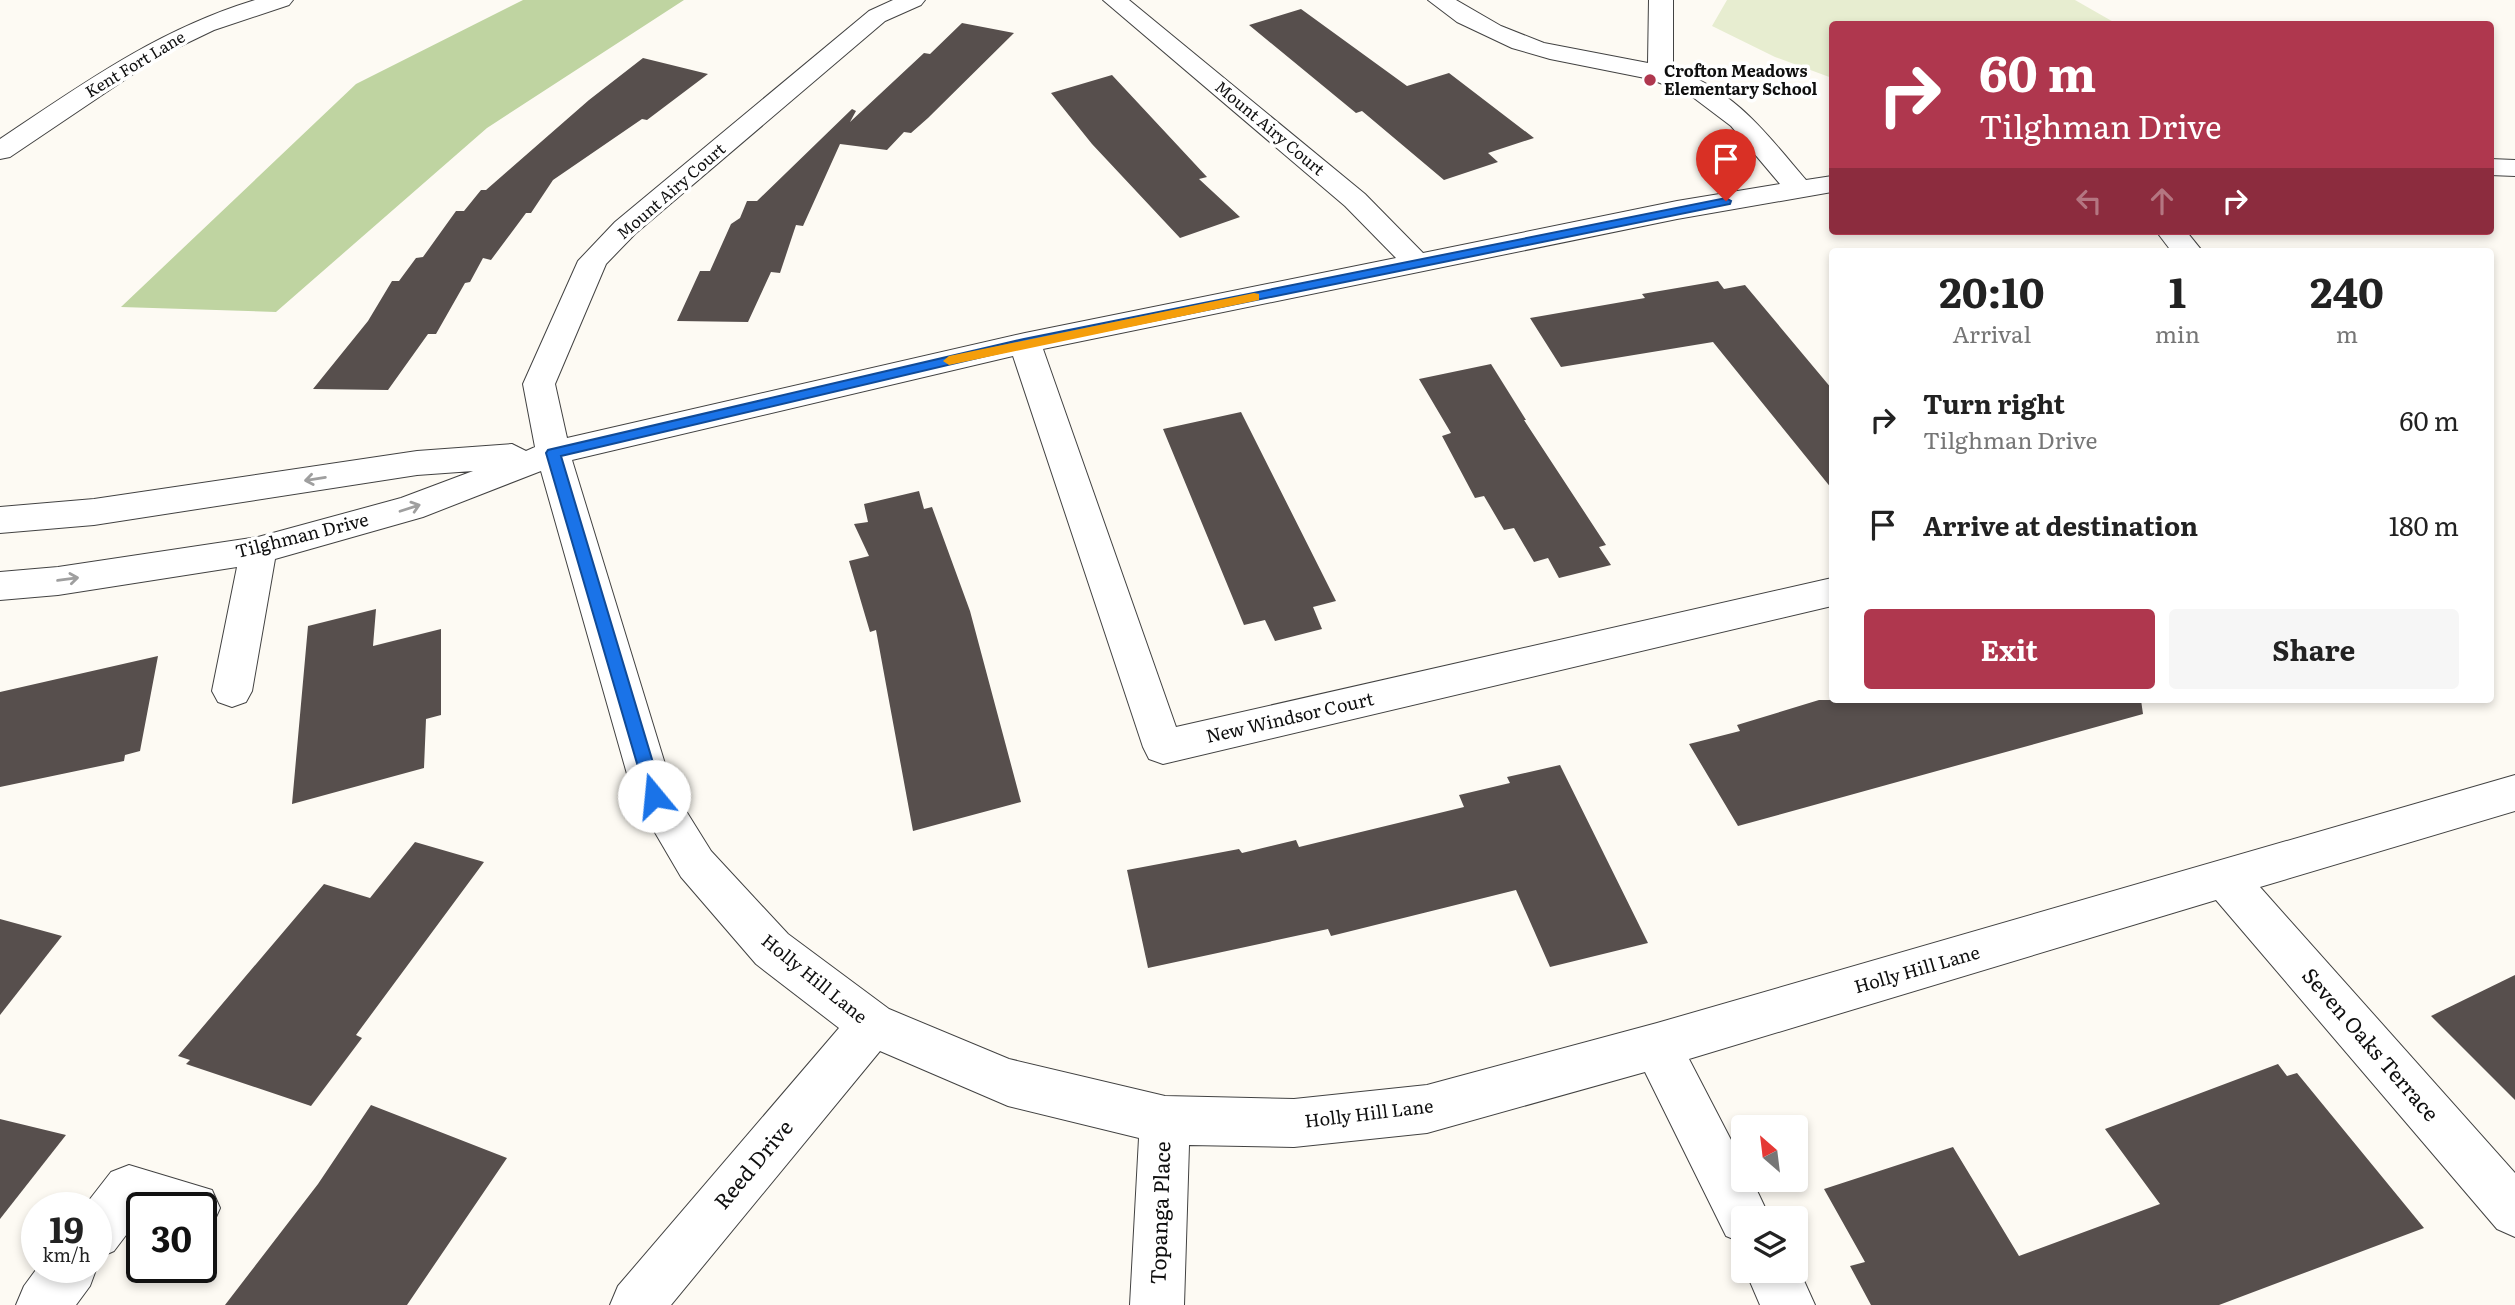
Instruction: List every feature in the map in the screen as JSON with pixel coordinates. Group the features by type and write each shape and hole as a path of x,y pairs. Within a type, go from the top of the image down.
{"street":[{"name":"Kent Fort Lane","path":"0,151 168,42 205,25 281,0"},
{"name":"Mount Airy Court","path":"553,453 539,384 593,261 625,228 877,16 913,0"},
{"name":"Mount Airy Court","path":"1115,0 1355,200 1418,264"},
{"path":"1440,0 1464,17 1516,41 1550,52 1660,72 1718,101 1798,188"},
{"path":"1660,72 1661,0"},
{"path":"2494,167 2515,168"},
{"name":"Tilghman Drive","path":"0,586 58,581 258,551 411,508 553,453 1024,343 1798,188 1829,184"},
{"name":"New Windsor Court","path":"1024,343 1163,747 1829,593"},
{"name":"Tilghman Drive","path":"0,520 94,512 417,463 553,453"},
{"name":"Holly Hill Lane","path":"553,453 654,796 696,864 772,949 872,1025 1008,1082 1165,1120 1294,1123 1427,1109 1657,1046 2515,793"},
{"path":"232,691 258,551"},
{"name":"Seven Oaks Terrace","path":"2225,879 2515,1212"},
{"name":"Reed Drive","path":"637,1305 872,1025"},
{"path":"1657,1046 1738,1206"},
{"name":"Topanga Place","path":"1157,1305 1165,1120"},
{"path":"112,1212 126,1194"},
{"path":"43,1305 59,1283"},
{"path":"1777,1283 1788,1305"}],"green space":[{"path":"523,0 684,0 487,128 276,312 121,307 356,84"},
{"path":"1727,0 2075,0 2112,21 1829,21 1829,77 1775,57 1712,26"}],"building":[{"path":"1301,9 1407,86 1449,73 1534,138 1488,153 1498,162 1444,180 1362,111 1356,113 1249,25"},
{"path":"962,23 1014,33 928,118 911,133 904,132 887,150 840,144 803,226 796,225 780,273 771,272 748,322 677,321 700,271 710,271 731,224 740,218 747,201 757,201 852,109 856,111 850,122 924,53 930,54"},
{"path":"643,58 708,74 647,120 642,119 553,180 531,213 526,213 491,260 483,258 470,282 465,283 436,334 428,334 388,390 313,389 368,321 392,281 399,281 416,258 423,257 456,211 464,211 481,190 486,190 589,100"},
{"path":"1112,75 1207,177 1199,179 1240,217 1180,238 1092,144 1051,93"},
{"path":"1718,281 1724,289 1745,285 1829,385 1829,485 1713,342 1561,367 1530,318 1645,298 1642,294"},
{"path":"1491,364 1524,420 1606,545 1599,547 1611,565 1559,578 1548,558 1534,562 1514,528 1504,530 1484,496 1475,498 1442,436 1451,433 1419,379"},
{"path":"1241,412 1336,601 1313,607 1322,629 1275,641 1265,620 1244,625 1163,429"},
{"path":"919,491 924,509 932,507 970,611 1021,802 913,831 876,630 870,632 849,561 869,556 854,524 868,522 864,504"},
{"path":"376,609 373,646 441,629 441,715 426,719 424,768 292,804 308,626"},
{"path":"158,656 140,751 125,755 124,761 0,787 0,692"},
{"path":"1819,700 1829,700 1829,703 2141,703 2143,714 1738,826 1689,744 1740,731 1737,725"},
{"path":"1560,765 1648,943 1550,967 1516,890 1331,936 1328,929 1148,968 1127,870 1239,849 1242,853 1296,840 1299,847 1464,807 1459,795 1510,783 1507,777"},
{"path":"415,842 484,862 356,1035 362,1038 311,1106 186,1064 190,1060 178,1056 324,884 370,898"},
{"path":"0,919 62,936 0,1015"},
{"path":"2515,975 2515,1100 2431,1016"},
{"path":"2278,1064 2287,1076 2297,1073 2424,1228 2219,1305 1871,1305 1850,1266 1865,1262 1824,1189 1953,1147 2019,1256 2160,1204 2105,1129"},
{"path":"371,1105 507,1158 407,1305 225,1305 318,1184"},
{"path":"0,1119 66,1135 21,1192 0,1219"}],"slow traffic":[{"path":"949,361 1024,343 1254,297"}],"place":[{"name":"Crofton Meadows Elementary School","path":"1650,80"}],"route":[{"path":"654,796 553,453 1024,343 1726,201"}]}
